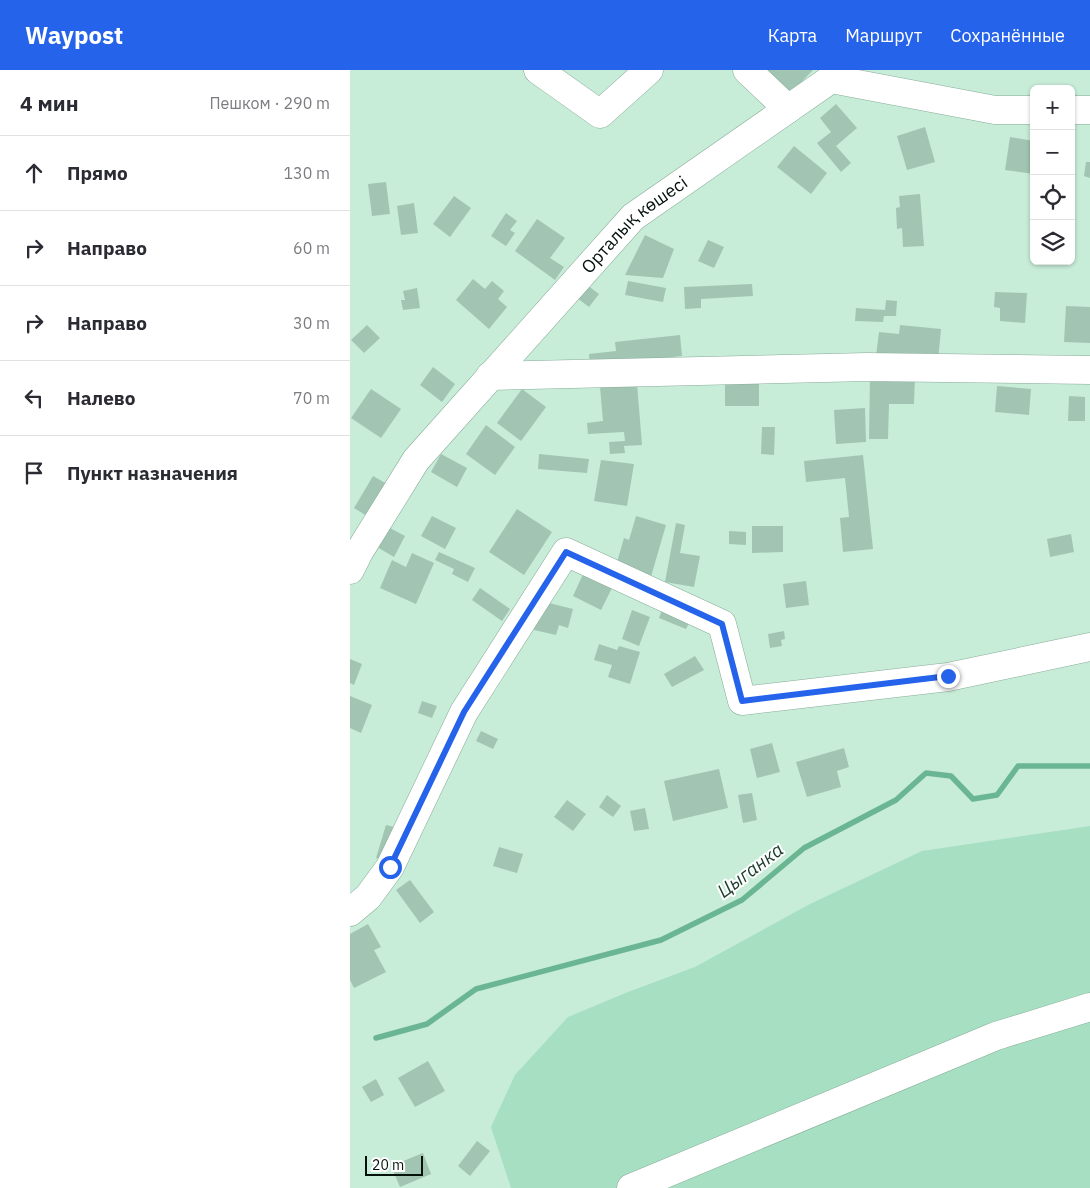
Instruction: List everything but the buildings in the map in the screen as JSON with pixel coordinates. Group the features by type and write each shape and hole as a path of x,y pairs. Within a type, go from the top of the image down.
{"street":[{"path":"538,70 600,114 649,70"},
{"path":"747,70 788,109"},
{"name":"Орталық көшесі","path":"350,570 359,552 416,460 633,216 836,74 995,110 1030,110"},
{"path":"1075,110 1090,110"},
{"path":"490,376 866,367 1090,370"},
{"path":"350,912 368,896 390,867 464,712 566,552 722,624 742,701 948,676 1090,647"},
{"path":"631,1188 996,1036 1090,1007"}],"green space":[{"path":"1090,826 1090,1188 511,1188 491,1127 515,1075 568,1017 695,967 808,905 922,851"}],"waterway":[{"name":"Цыганка","path":"376,1038 427,1024 476,989 661,940 742,900 804,848 896,800 926,773 951,776 973,799 997,795 1018,766 1090,766"}],"route":[{"path":"390,867 464,712 566,552 722,624 742,701 948,676"}]}
